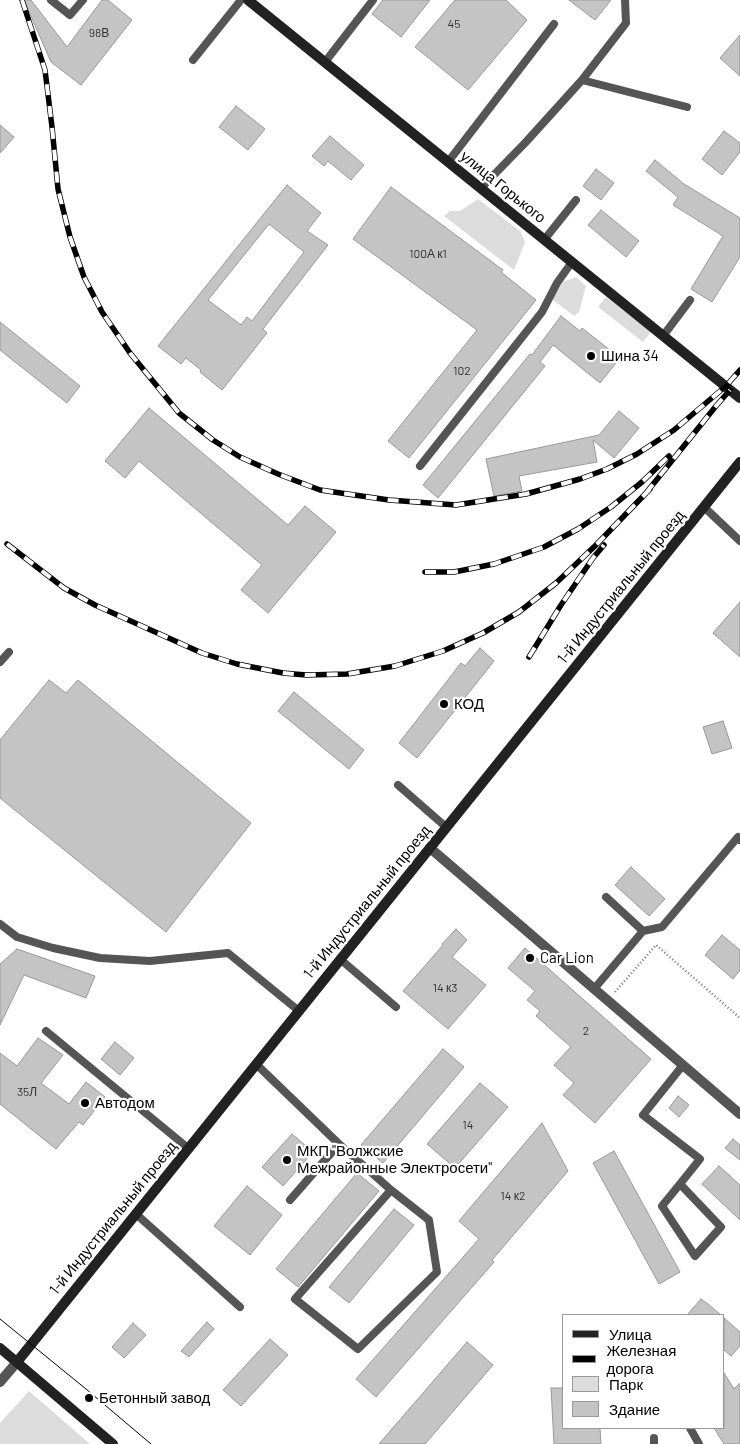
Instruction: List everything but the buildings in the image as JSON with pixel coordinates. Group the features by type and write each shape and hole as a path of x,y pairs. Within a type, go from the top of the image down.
{"street":[{"name":"улица Горького","path":"252,2 740,398"},
{"name":"1-й Индустриальный проезд","path":"17,1362 740,462"},
{"path":"430,848 740,1114"},
{"path":"0,1348 113,1444"},
{"path":"0,1382 17,1362"}],"lane":[{"path":"51,0 70,15 83,0"},
{"path":"193,60 241,0"},
{"path":"325,62 373,0"},
{"path":"481,188 582,80 626,23 625,0"},
{"path":"448,162 554,24"},
{"path":"582,80 687,107"},
{"path":"544,240 576,200"},
{"path":"420,466 542,312 557,283 572,262"},
{"path":"663,336 690,300"},
{"path":"704,507 740,541"},
{"path":"0,662 9,652"},
{"path":"398,785 446,827"},
{"path":"594,989 643,931 662,927 739,837"},
{"path":"606,897 643,931"},
{"path":"0,924 17,937 53,948 100,958 150,961 228,953 299,1011"},
{"path":"340,959 396,1007"},
{"path":"46,1031 188,1148"},
{"path":"256,1064 390,1190 429,1220 437,1272 358,1349 295,1299 390,1190"},
{"path":"680,1184 721,1228 695,1256 662,1206 700,1159 643,1115 683,1065"},
{"path":"290,1200 339,1144"},
{"path":"136,1214 240,1307"},
{"path":"691,1429 699,1444"}],"path":[{"path":"608,1001 656,945 740,1018"}],"green space":[{"path":"478,199 520,231 525,242 514,270 444,216 450,211 460,211"},
{"path":"576,277 586,286 579,312 574,316 552,299 563,282"},
{"path":"606,297 651,332 643,342 598,307"},
{"path":"29,1391 90,1444 0,1444 0,1423"}],"tram line":[{"path":"0,1319 151,1444"}],"railway":[{"path":"22,0 45,70 58,189 70,237 84,277 102,312 130,353 179,413 213,440 240,457 320,490 389,500 456,505 526,494 580,479 607,469 637,454 674,430 726,386 740,370"},
{"path":"646,493 730,390"},
{"path":"425,572 454,572 494,564 544,547 578,529 611,507 642,482 669,456"},
{"path":"7,544 64,588 95,605 202,653 237,664 283,673 306,675 347,674 395,666 443,651 483,633 519,612 556,583 650,489"},
{"path":"529,657 561,605 604,545"}],"place":[{"name":"Шина 34","path":"591,356"},
{"name":"КОД","path":"444,704"},
{"name":"Car Lion","path":"530,958"},
{"name":"Автодом","path":"85,1103"},
{"name":"МКП \"Волжские Межрайонные Электросети\"","path":"287,1160"},
{"name":"Бетонный завод","path":"89,1398"}]}
